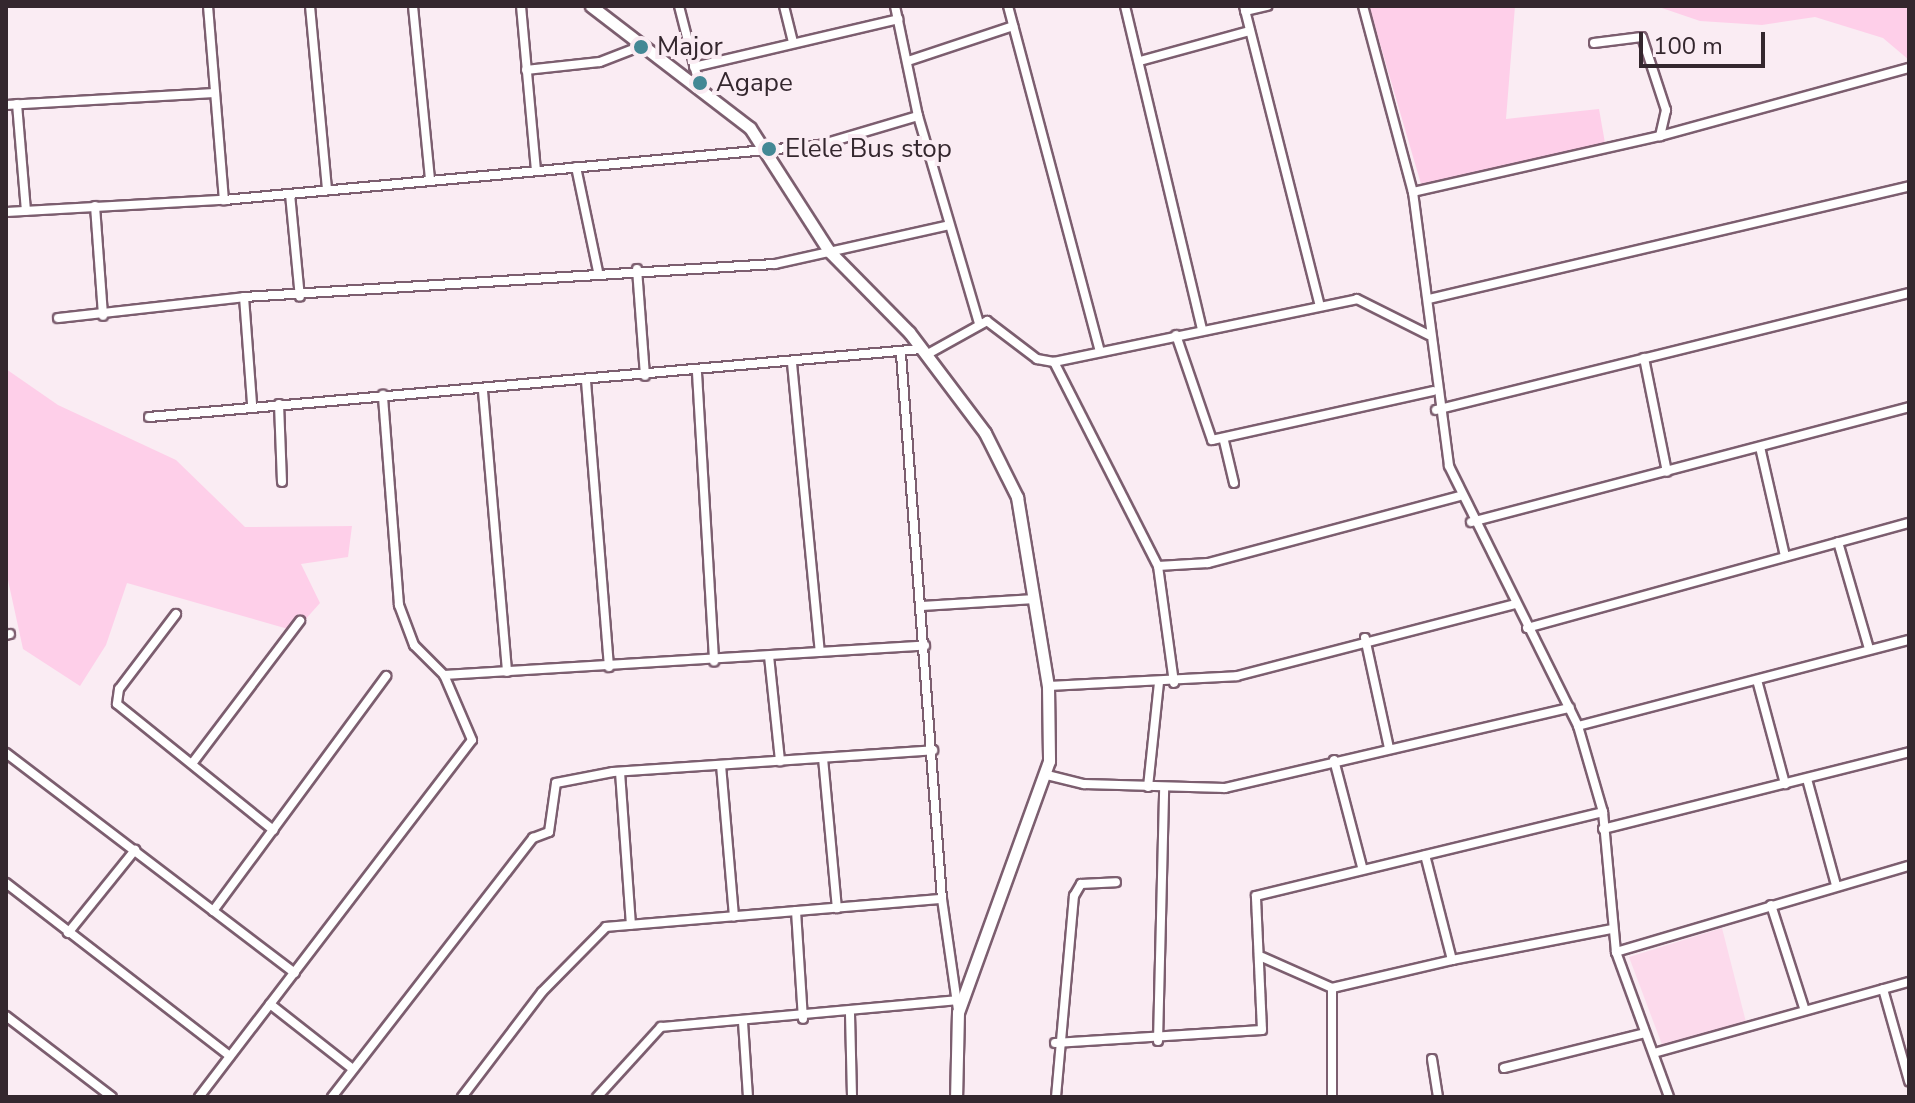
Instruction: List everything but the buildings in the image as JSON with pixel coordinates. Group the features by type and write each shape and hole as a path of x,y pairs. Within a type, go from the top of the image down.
{"street":[{"path":"208,6 224,200"},
{"path":"310,6 327,190"},
{"path":"413,6 430,180"},
{"path":"521,6 536,170"},
{"path":"591,6 699,84 769,150 829,251 924,352 985,433 1010,481 1035,599 1048,686 1047,775 957,1006"},
{"path":"679,6 699,84"},
{"path":"784,6 793,41"},
{"path":"895,6 918,116 979,323"},
{"path":"1008,6 1100,352"},
{"path":"1125,6 1202,329"},
{"path":"1267,6 1245,9 1319,303"},
{"path":"1363,6 1413,192 1429,299 1433,391 1459,496 1578,726 1603,812 1611,929 1616,952 1669,1097"},
{"path":"694,67 793,41 898,19"},
{"path":"908,61 1013,26"},
{"path":"1140,61 1250,31"},
{"path":"1594,43 1642,37 1666,110 1660,136"},
{"path":"526,70 600,62 645,45"},
{"path":"1413,192 1660,136 1909,68"},
{"path":"6,105 215,93"},
{"path":"17,104 26,211"},
{"path":"6,212 224,200 820,145 918,116"},
{"path":"576,167 598,271"},
{"path":"1429,299 1909,186"},
{"path":"290,194 300,297"},
{"path":"95,206 103,316"},
{"path":"58,318 103,316 244,297 300,297 598,271 775,264 949,225"},
{"path":"637,269 645,376"},
{"path":"1436,410 1909,293"},
{"path":"244,297 252,404"},
{"path":"149,417 252,404 483,391 924,352 979,323 993,324 1037,359 1054,362 1319,303 1370,303 1429,335"},
{"path":"1176,335 1208,437 1224,441 1433,391"},
{"path":"901,354 942,899 957,1006 956,1097"},
{"path":"1644,358 1667,472"},
{"path":"1054,362 1158,566 1174,683"},
{"path":"792,363 820,652"},
{"path":"697,373 694,390 714,661"},
{"path":"683,374 694,390"},
{"path":"586,381 609,667"},
{"path":"483,391 507,672"},
{"path":"199,1097 472,740 444,675 414,645 399,605 383,395"},
{"path":"279,404 282,482"},
{"path":"1471,522 1909,407"},
{"path":"1224,441 1234,483"},
{"path":"1760,447 1785,556"},
{"path":"1158,566 1208,563 1459,496"},
{"path":"1527,628 1909,523"},
{"path":"1838,542 1869,649"},
{"path":"922,606 1035,599"},
{"path":"1048,686 1174,683 1237,676 1365,638 1515,604"},
{"path":"176,614 116,699 273,830"},
{"path":"194,761 300,621"},
{"path":"1365,638 1389,748"},
{"path":"1578,726 1909,640"},
{"path":"444,675 925,646"},
{"path":"769,656 780,761"},
{"path":"213,911 386,676"},
{"path":"1757,680 1785,784"},
{"path":"1148,787 1159,683"},
{"path":"1047,775 1148,787 1225,788 1334,760 1570,708"},
{"path":"332,1097 533,838 549,832 553,785 620,772 933,750"},
{"path":"1603,829 1909,752"},
{"path":"6,753 295,973"},
{"path":"823,758 837,908"},
{"path":"1334,760 1362,867"},
{"path":"721,765 734,916"},
{"path":"620,772 631,925"},
{"path":"1807,779 1836,885"},
{"path":"1158,1041 1164,788"},
{"path":"1055,1043 1158,1041 1262,1030 1262,957 1256,896 1362,867 1603,812"},
{"path":"68,933 135,850"},
{"path":"1425,855 1452,960"},
{"path":"1616,952 1909,866"},
{"path":"1056,1097 1055,1043 1074,896 1081,884 1116,882"},
{"path":"6,898 10,886 230,1056"},
{"path":"462,1097 596,931 631,925 942,899"},
{"path":"1771,905 1804,1008"},
{"path":"796,911 803,1019"},
{"path":"1262,957 1332,988 1452,960 1611,929"},
{"path":"1654,1053 1804,1008 1909,982"},
{"path":"1332,988 1332,1097"},
{"path":"1883,989 1909,1081"},
{"path":"270,1004 353,1069"},
{"path":"597,1097 653,1030 957,1006"},
{"path":"850,1014 852,1097"},
{"path":"6,1016 112,1097"},
{"path":"743,1022 748,1097"},
{"path":"1504,1068 1645,1033"},
{"path":"1432,1059 1438,1097"}],"shaded area":[{"path":"1369,6 1515,6 1506,119 1599,109 1605,143 1421,184"},
{"path":"1656,6 1909,6 1909,60 1883,38 1815,17 1762,25 1700,21"},
{"path":"6,369 58,405 176,460 245,527 352,526 348,557 301,564 320,603 295,631 127,583 106,645 80,686 23,649 6,571"},
{"path":"1722,928 1747,1026 1664,1050 1629,957"}],"place":[{"name":"Major","path":"641,47"},
{"name":"Agape","path":"700,83"},
{"name":"Elele Bus stop","path":"769,149"}]}
